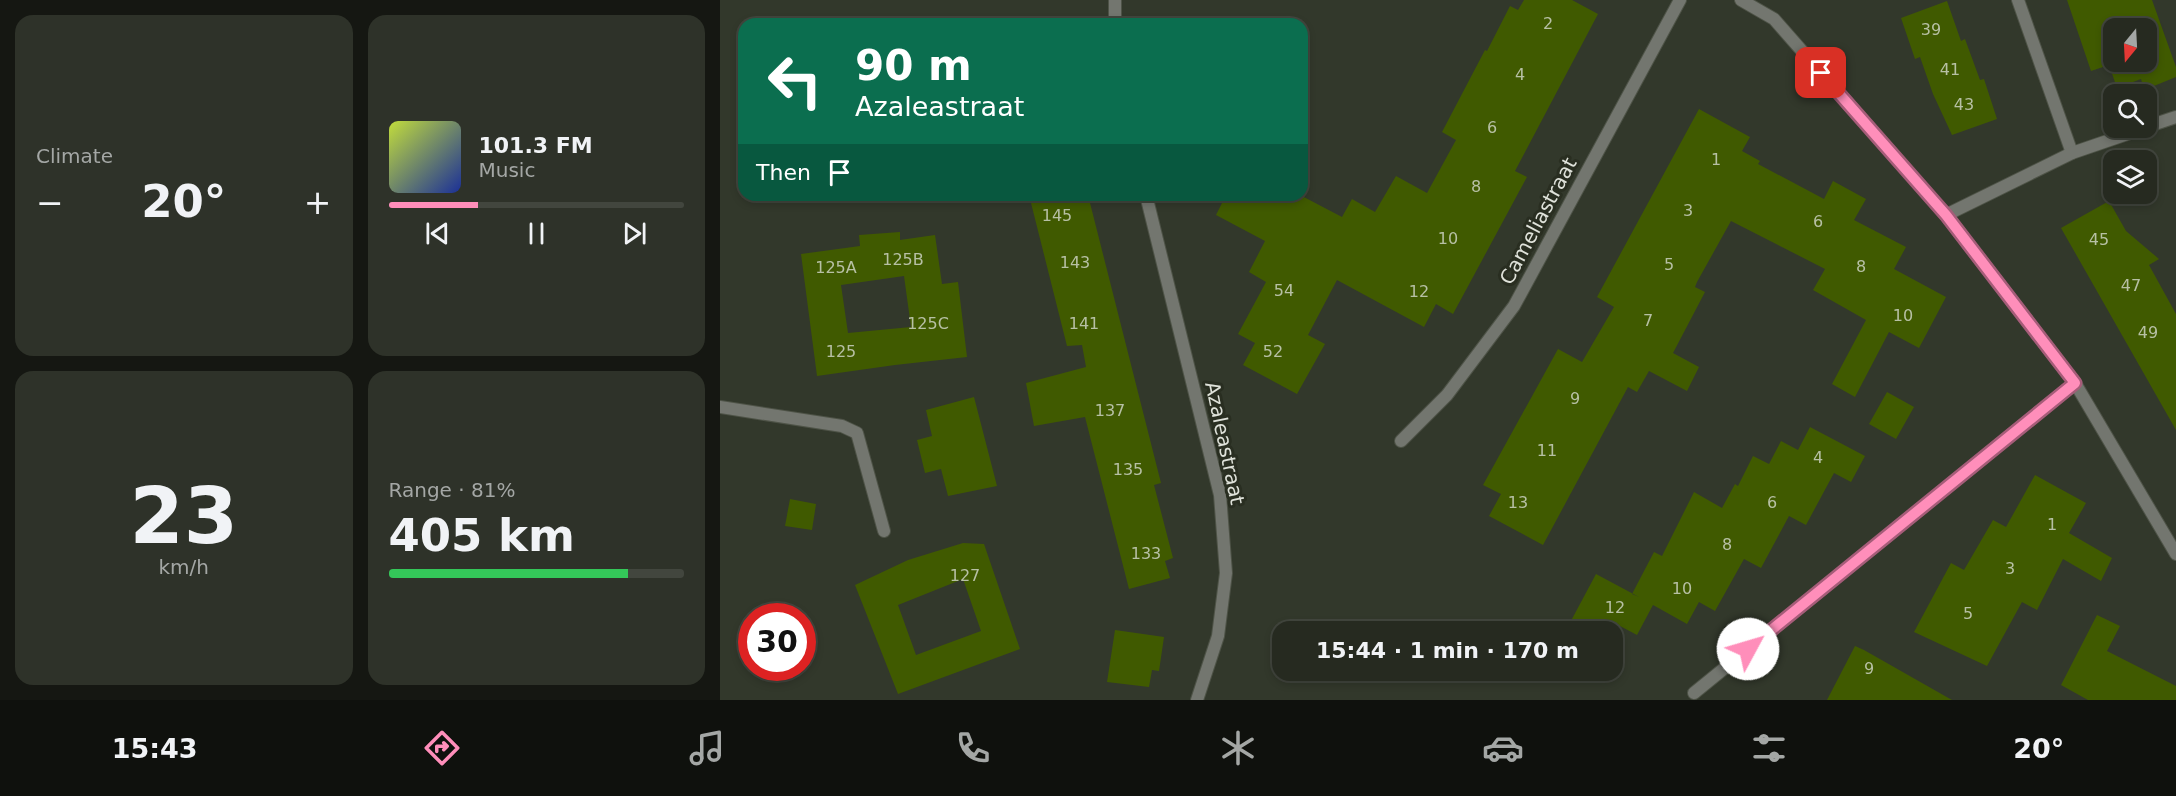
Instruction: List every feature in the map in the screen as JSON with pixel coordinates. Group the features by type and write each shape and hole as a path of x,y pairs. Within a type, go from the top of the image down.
{"street":[{"path":"1115,0 1115,18"},
{"name":"Cameliastraat","path":"1401,441 1447,395 1514,306 1680,0"},
{"path":"1741,0 1774,19 1946,215 2075,383 2176,554"},
{"path":"2018,0 2072,153"},
{"path":"2157,123 2176,117"},
{"path":"1946,215 2072,153 2115,138"},
{"name":"Azaleastraat","path":"1147,201 1220,495 1225,583 1218,636 1197,700"},
{"path":"1694,693 2075,383"},
{"path":"720,407 842,426 857,433 884,531"}],"building":[{"path":"1524,0 1572,0 1598,14 1515,171 1527,177 1453,314 1436,304 1424,327 1337,280 1308,335 1325,344 1297,394 1243,365 1255,343 1238,334 1266,282 1249,272 1265,241 1216,215 1223,201 1308,201 1308,199 1342,217 1352,199 1375,212 1396,176 1427,193 1456,140 1442,132 1510,6 1518,10"},
{"path":"2067,0 2152,0 2176,67 2176,77 2157,85 2142,84 2141,79 2128,84 2116,84 2111,72 2157,72 2157,18 2103,18 2103,67 2091,71"},
{"path":"1947,1 1961,41 1965,39 1980,80 1984,79 1997,119 1952,135 1933,94 1920,57 1915,59 1901,18"},
{"path":"1699,109 1750,137 1742,151 1760,161 1758,164 1824,199 1833,181 1866,199 1854,220 1906,247 1894,269 1946,297 1919,348 1889,332 1855,397 1832,384 1866,320 1813,290 1825,269 1731,221 1697,282 1695,287 1705,292 1673,353 1699,367 1687,391 1649,371 1637,392 1628,387 1543,545 1489,516 1501,494 1483,485 1558,349 1582,362 1614,307 1597,297"},
{"path":"1031,201 1090,201 1161,483 1154,485 1173,558 1165,561 1170,578 1129,589 1085,417 1034,426 1026,383 1086,367 1082,345 1067,346"},
{"path":"2104,204 2111,204 2126,231 2159,259 2149,265 2176,314 2176,430 2061,228"},
{"path":"900,232 900,240 935,235 942,284 958,282 967,357 817,376 801,254 860,246 859,235","holes":["904,276 911,327 848,333 841,285"]},
{"path":"1887,392 1914,407 1896,439 1869,424"},
{"path":"974,397 997,486 948,496 941,469 925,473 917,440 932,436 926,410"},
{"path":"1810,427 1865,456 1851,482 1834,473 1806,525 1789,516 1761,568 1744,559 1715,611 1699,602 1687,624 1653,605 1637,635 1623,628 1623,621 1571,621 1596,574 1632,593 1654,552 1662,556 1694,492 1722,508 1735,484 1738,486 1753,456 1769,464 1781,441 1798,450"},
{"path":"2035,475 2086,503 2069,533 2112,558 2101,581 2063,559 2037,610 2022,602 1987,666 1914,632 1951,563 1964,570 1993,520 2006,527"},
{"path":"790,499 816,504 812,530 785,526"},
{"path":"963,543 984,544 1020,649 898,694 855,585 908,560","holes":["963,579 981,631 916,655 898,605"]},
{"path":"2097,615 2120,626 2107,651 2176,686 2176,700 2088,700 2061,685"},
{"path":"1115,630 1164,637 1159,671 1152,670 1149,687 1107,682"},
{"path":"1855,646 1864,650 1952,700 1827,700"}],"route":[{"path":"1748,649 2075,383 1946,215 1821,73"}]}
